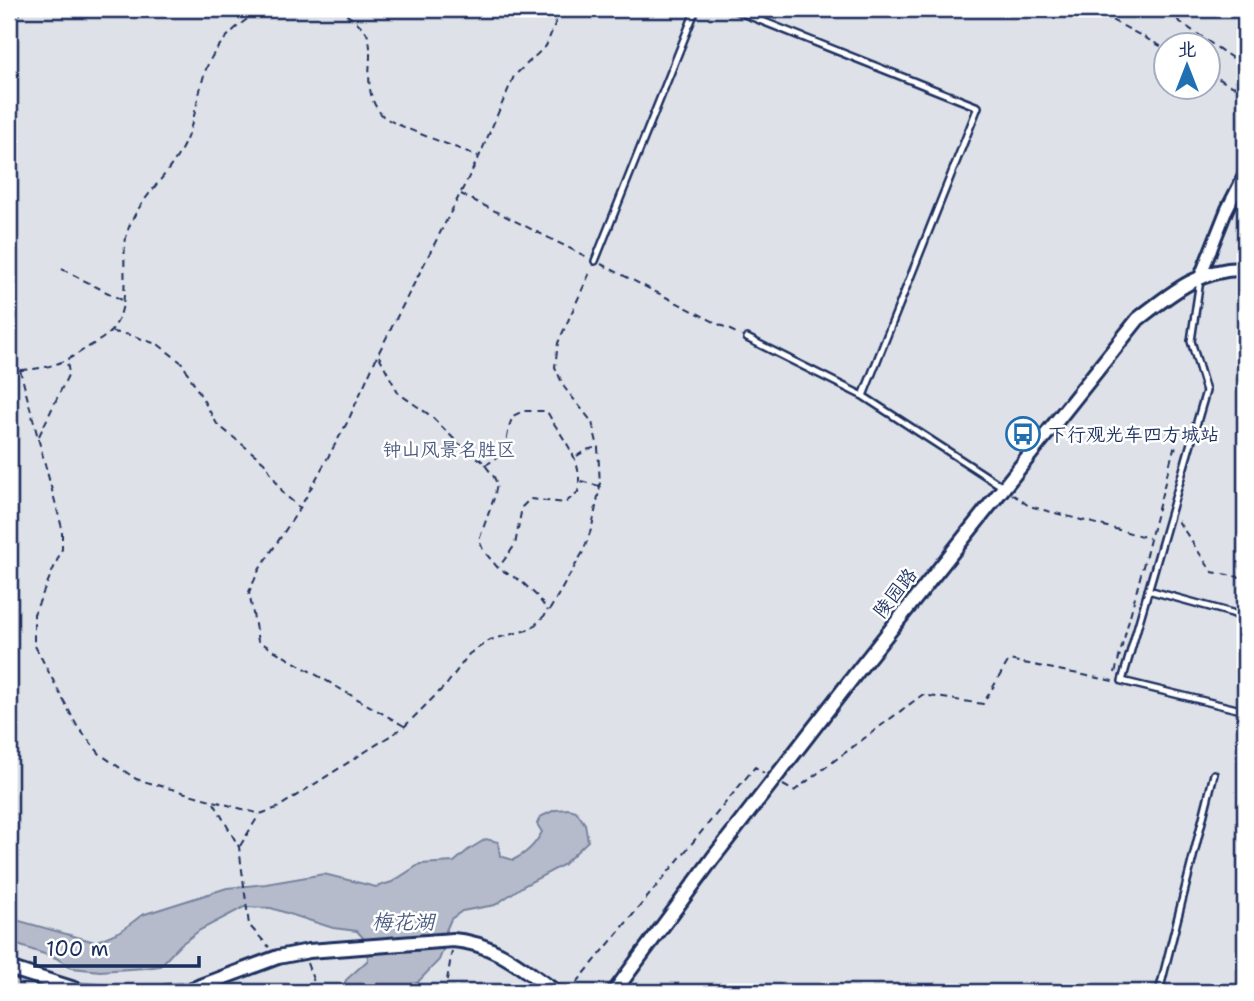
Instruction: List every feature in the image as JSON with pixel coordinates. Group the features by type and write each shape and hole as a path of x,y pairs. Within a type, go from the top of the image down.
{"street":[{"path":"9,14 14,9"},
{"path":"1200,277 1227,209 1245,174"},
{"name":"陵园路","path":"614,992 773,779 1138,319 1178,288 1200,277 1227,268 1245,269"},
{"path":"167,992 187,991 278,957 309,951 465,941 493,949 556,992"},
{"path":"9,968 81,991 97,992"}],"lane":[{"path":"595,261 696,9"},
{"path":"732,9 978,107 863,396"},
{"path":"1200,277 1191,341 1206,391 1122,681 1245,711"},
{"path":"747,338 863,396 1003,487"},
{"path":"1148,590 1245,619"},
{"path":"1159,992 1214,774"}],"path":[{"path":"9,364 20,370 42,370 66,361 111,332 119,318 123,301 124,249 129,228 141,206 181,150 191,128 206,68 226,38 244,20 265,9"},
{"path":"336,9 355,20 367,34 369,84 373,102 384,117 479,157"},
{"path":"404,727 258,641 249,592 259,570 300,508 348,421 378,354 479,157 514,76 546,46 561,9"},
{"path":"1091,9 1152,41"},
{"path":"1156,9 1245,66"},
{"path":"1222,80 1245,89"},
{"path":"461,194 747,338"},
{"path":"20,370 62,528 62,549 34,614 34,644 77,726 100,754 136,779 260,814 277,808 404,727 447,684 469,654 490,640 531,629 549,611 583,552 592,527 600,486 598,447 592,422 564,387 555,367 558,343 595,261"},
{"path":"62,269 123,301"},
{"path":"111,332 131,335 159,345 182,363 217,424 264,462 284,494 300,508"},
{"path":"378,354 398,393 431,416 485,466 497,484 479,540 483,550 498,568 521,581 549,611"},
{"path":"38,437 69,373 66,361"},
{"path":"485,466 499,459 505,449 513,416 523,411 546,411 576,456 580,481 578,492 565,503 530,499 522,507 514,545 498,568"},
{"path":"576,456 598,447"},
{"path":"569,992 755,767 794,791 922,695 983,704 1009,660 1113,681 1174,447 1188,451"},
{"path":"580,481 600,486"},
{"path":"1003,487 1029,506 1150,539"},
{"path":"1161,496 1212,572 1245,576"},
{"path":"214,802 239,847 249,925 278,957"},
{"path":"239,847 260,814"},
{"path":"445,992 453,943"},
{"path":"306,958 314,982 314,992"}],"green space":[{"name":"钟山风景名胜区","path":"9,9 1245,9 1245,992 9,992"}],"water":[{"name":"梅花湖","path":"555,810 576,811 585,824 588,841 563,865 523,886 495,905 462,911 451,919 444,935 439,960 417,983 394,992 341,992 346,980 368,960 366,941 357,931 333,928 271,908 244,907 200,930 180,945 160,966 145,968 100,971 72,968 56,958 9,942 9,918 95,942 121,931 142,915 227,888 324,874 376,887 392,882 420,864 454,862 486,839 498,842 500,856 513,860 539,837 542,832 537,824 540,817"}],"place":[{"name":"下行观光车四方城站","path":"1023,434"}]}
